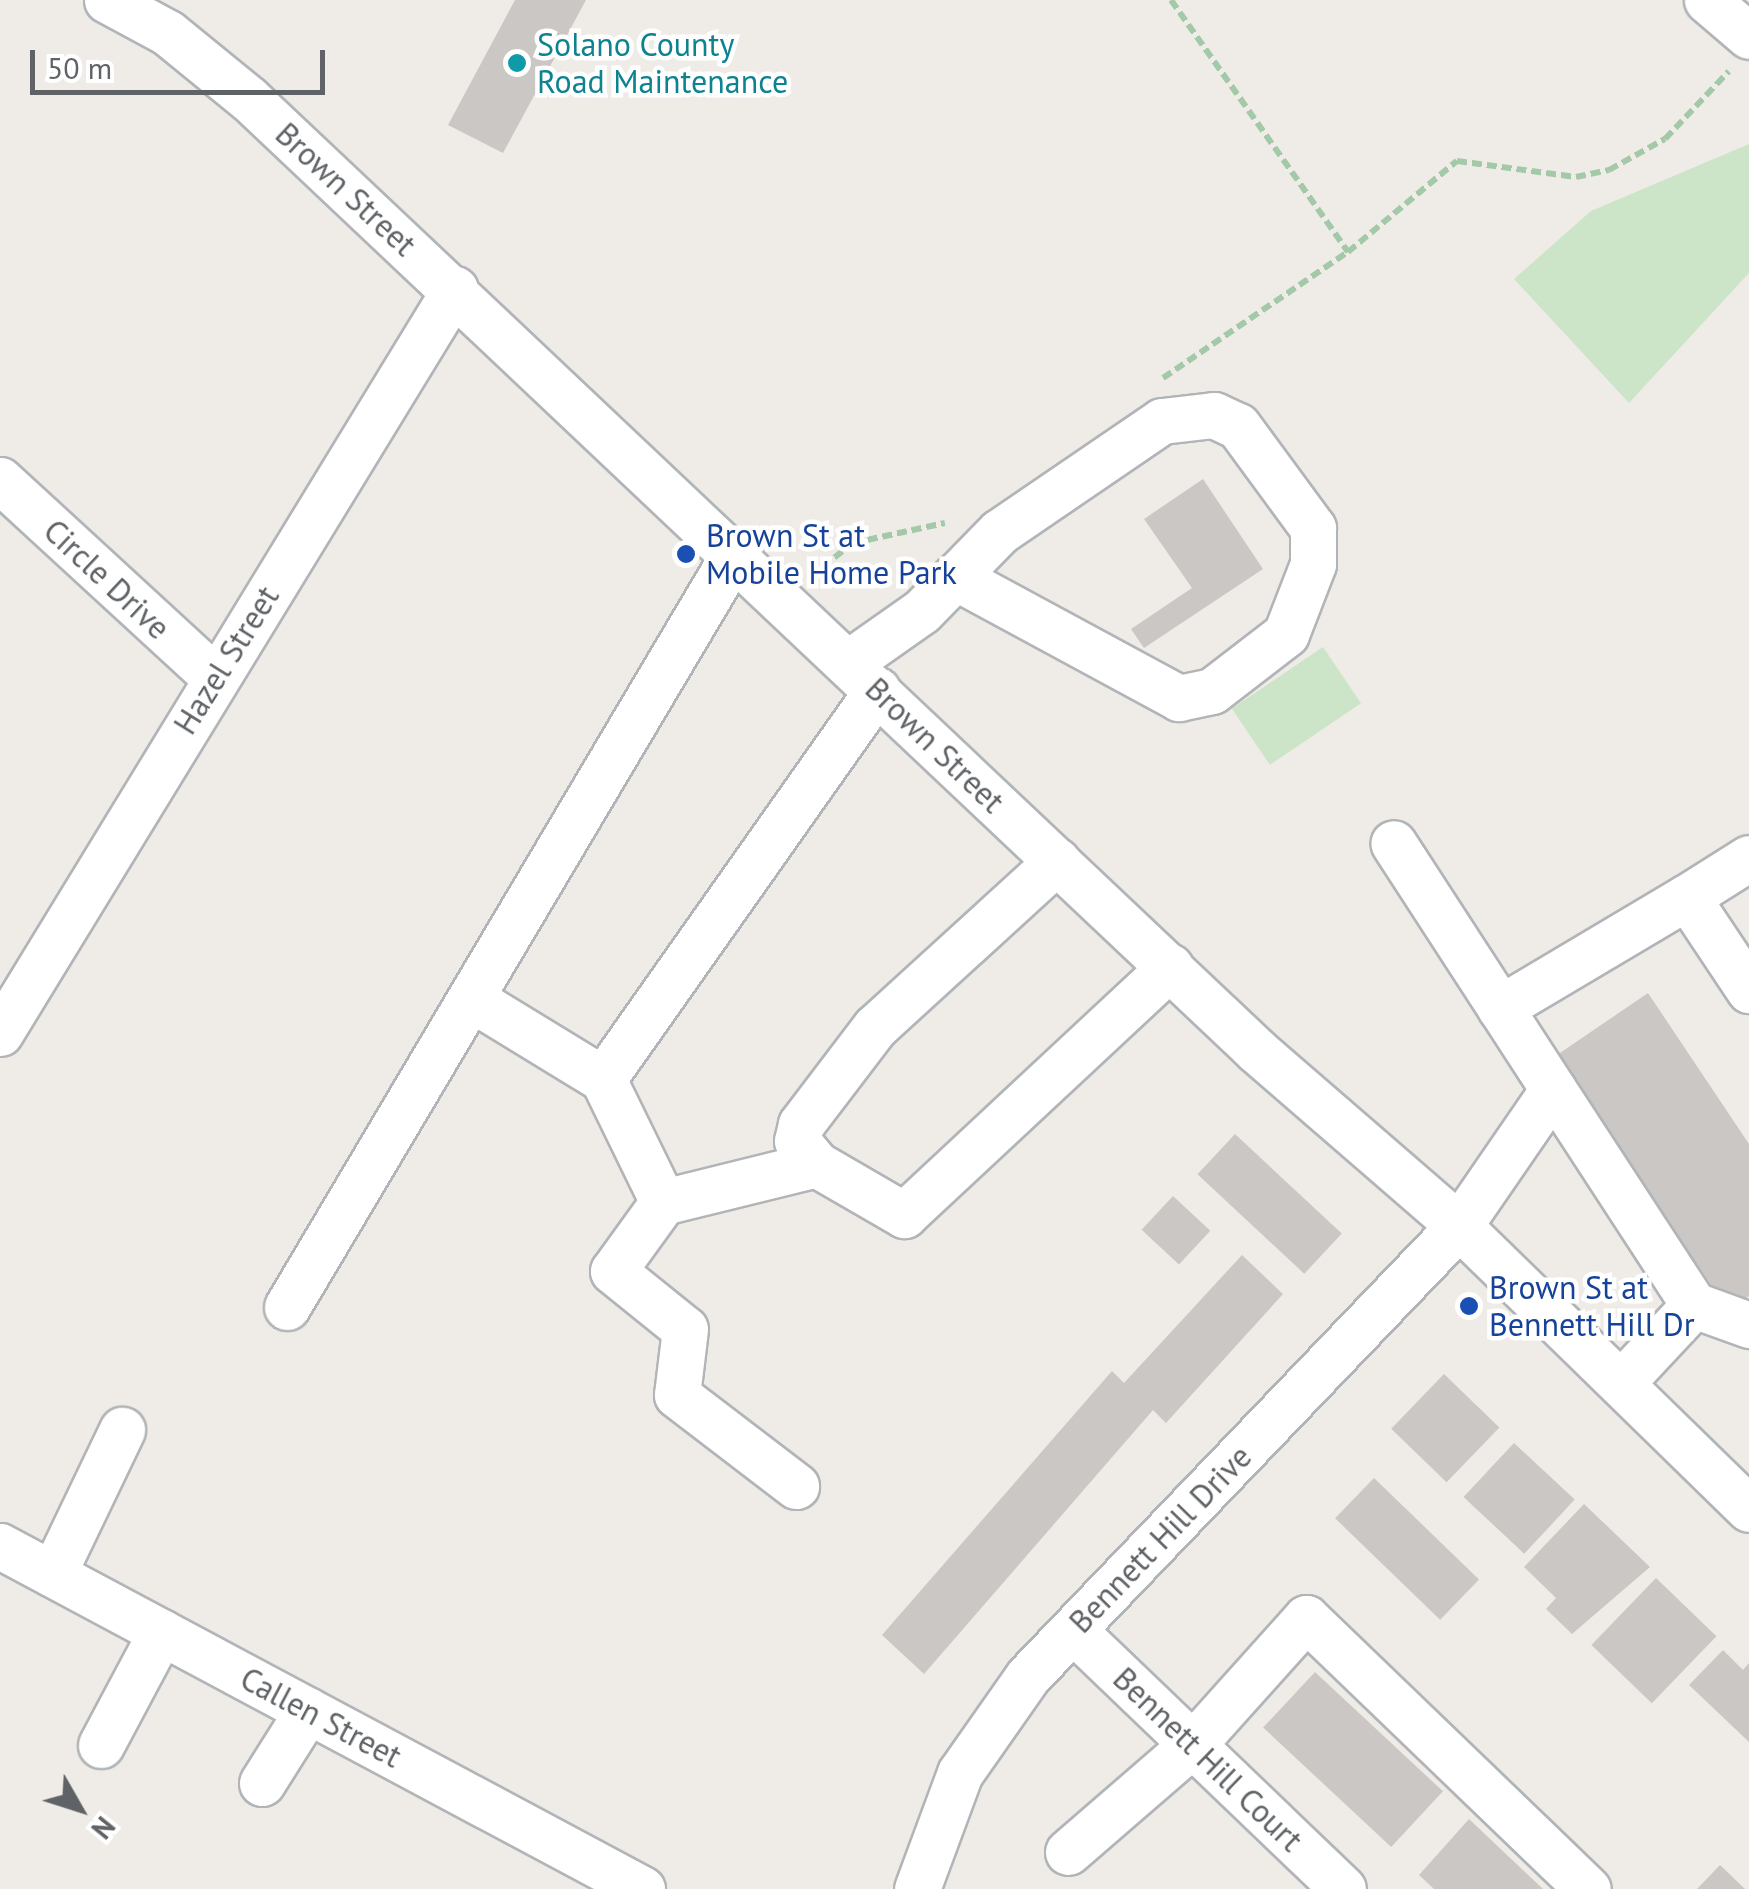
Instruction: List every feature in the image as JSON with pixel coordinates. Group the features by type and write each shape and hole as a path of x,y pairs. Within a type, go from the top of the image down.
{"street":[{"path":"1707,0 1744,48"},
{"name":"Brown Street","path":"112,1 168,33 249,99 455,289 1056,861 1460,1226 1749,1509"},
{"name":"Hazel Street","path":"0,1033 15,974 214,677 455,289"},
{"path":"603,1078 863,676 955,577 999,532 1162,421 1189,414 1238,426 1314,528 1313,564 1286,634 1212,691 1179,698 955,577"},
{"name":"Circle Drive","path":"0,480 214,677"},
{"path":"288,1307 475,1002 734,554"},
{"path":"1393,844 1694,1306 1749,1325"},
{"path":"1500,1008 1749,858"},
{"path":"1056,861 876,1027 801,1124 797,1141 816,1164 904,1215 1170,967"},
{"path":"1687,897 1749,990"},
{"path":"475,1002 603,1078 663,1202"},
{"name":"Bennett Hill Drive","path":"917,1889 960,1773 1073,1630 1460,1226 1552,1089"},
{"path":"796,1486 677,1395 685,1329 613,1271 663,1202 816,1164"},
{"path":"1622,1382 1694,1306"},
{"path":"53,1574 122,1430"},
{"name":"Callen Street","path":"0,1546 642,1889"},
{"path":"1068,1852 1194,1742 1306,1618 1588,1889"},
{"name":"Bennett Hill Court","path":"1073,1630 1343,1889"},
{"path":"101,1745 161,1632"},
{"path":"262,1782 308,1710"}],"path":[{"path":"1170,0 1348,252 1456,161 1576,177 1608,170 1665,139 1744,48"}],"green space":[{"path":"1749,144 1749,273 1629,403 1514,279 1591,211"},
{"path":"1323,647 1361,703 1270,765 1232,709"}],"building":[{"name":"Solano County Road Maintenance","path":"515,0 586,0 503,153 448,125"},
{"path":"1203,479 1263,569 1144,648 1131,629 1192,588 1144,519"},
{"path":"1648,993 1749,1144 1749,1296 1728,1310 1557,1055"},
{"path":"1235,1134 1342,1234 1304,1274 1197,1174"},
{"path":"1173,1196 1210,1231 1179,1264 1142,1230"},
{"path":"1242,1255 1283,1294 1166,1423 1153,1410 924,1674 882,1635 1112,1371 1124,1383"},
{"path":"1444,1374 1499,1427 1447,1482 1391,1429"},
{"path":"1514,1443 1575,1500 1524,1554 1464,1497"},
{"path":"1374,1478 1479,1579 1440,1620 1335,1518"},
{"path":"1584,1504 1650,1567 1572,1634 1546,1609 1556,1598 1524,1567"},
{"path":"1656,1578 1716,1636 1652,1703 1591,1645"},
{"path":"1723,1650 1743,1670 1749,1663 1749,1742 1689,1685"},
{"path":"1315,1672 1443,1791 1391,1847 1263,1728"},
{"path":"1469,1819 1543,1889 1434,1889 1419,1875"},
{"path":"1720,1865 1745,1889 1697,1889"}],"place":[{"name":"Solano County Road Maintenance","path":"517,63"},
{"name":"Brown St at Mobile Home Park","path":"686,554"},
{"name":"Brown St at Bennett Hill Dr","path":"1469,1306"}]}
